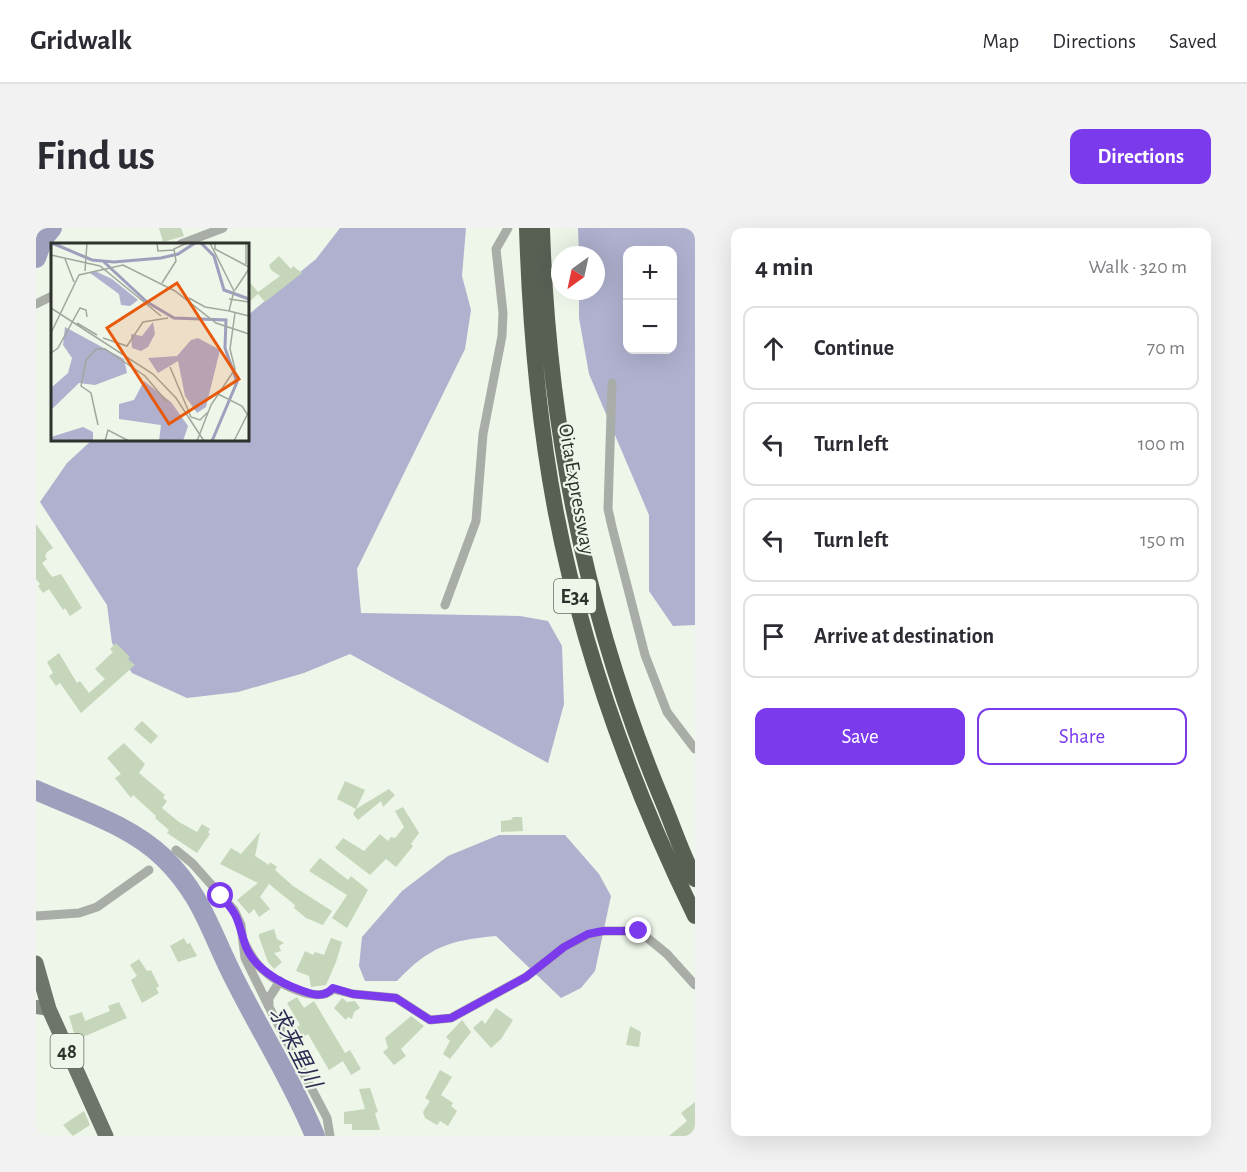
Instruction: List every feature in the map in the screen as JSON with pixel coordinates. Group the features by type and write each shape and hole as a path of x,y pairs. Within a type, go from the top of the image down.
{"highway":[{"name":"Oita Expressway","path":"527,228 536,259 561,446 585,569 636,738 695,879"},
{"name":"Oita Expressway","path":"542,228 536,259 536,371 544,447 569,574 585,635 621,744 695,916"}],"main road":[{"name":"48","path":"36,963 43,1008 106,1136"}],"street":[{"path":"184,243 222,228"},
{"path":"445,605 476,521 483,434 502,336 496,249 508,228"},
{"path":"612,383 608,509 612,527 645,655 667,711 695,749"},
{"path":"176,850 192,863 234,910 241,925 245,958 327,1118 330,1136"},
{"path":"36,916 79,913 97,907 149,870"},
{"path":"244,942 263,970 280,981 316,995 328,994 333,988 353,994 396,998 430,1020 451,1018 526,977 564,947 588,934 603,931 639,931 667,954 695,985"},
{"path":"684,973 695,970"},
{"path":"269,1007 269,998 280,981"}],"shaded area":[{"path":"340,228 466,228 462,276 471,310 465,349 357,569 361,613 520,616 548,621 562,646 564,704 548,763 350,654 304,673 238,692 187,698 132,673 112,643 107,605 40,502 67,463 91,441 249,441 249,314 316,259"},
{"path":"578,228 695,228 695,625 673,626 649,591 649,515 589,374 579,318 579,300 605,300 605,246 579,246"},
{"path":"499,835 565,835 599,874 611,896 595,971 581,988 561,998 496,936 466,940 441,947 420,960 397,981 365,981 359,966 362,937 402,891 448,856"}],"building":[{"path":"159,228 181,228 184,236 163,242"},
{"path":"279,256 291,269 293,266 302,273 265,302 258,294 249,302 249,281 258,292 280,276 271,270 269,265"},
{"path":"36,524 53,548 47,552 45,556 47,559 42,563 52,577 61,574 82,608 70,616 65,608 63,610 49,589 43,593 38,586 40,584 36,579"},
{"path":"116,643 135,665 81,713 60,683 56,686 49,676 53,673 47,662 59,653 77,683 80,681 89,693 105,679 95,669 113,652 110,649"},
{"path":"142,721 158,736 151,744 134,729"},
{"path":"124,743 145,764 139,773 165,795 163,798 167,801 162,808 179,822 197,832 202,824 210,829 208,832 210,834 197,853 167,833 169,830 155,818 156,816 133,795 131,798 115,778 121,774 107,758"},
{"path":"345,781 365,790 356,809 337,799"},
{"path":"389,789 395,795 383,807 381,801 358,820 353,814 356,809"},
{"path":"403,807 419,833 411,844 413,846 396,867 386,859 370,875 335,848 343,838 364,851 380,834 388,841 391,837 395,838 404,827 395,811"},
{"path":"513,817 522,817 523,831 501,832 501,821 511,820"},
{"path":"260,832 255,856 277,867 275,870 293,886 332,911 323,925 306,918 294,908 295,905 269,884 260,897 270,909 259,917 254,909 249,914 237,900 258,883 220,864 231,848 241,854"},
{"path":"320,858 348,880 351,876 368,890 347,928 332,918 347,895 309,871"},
{"path":"274,929 277,939 284,943 279,946 281,951 274,953 282,962 274,969 268,962 259,934"},
{"path":"184,938 187,944 190,943 197,956 178,962 170,946"},
{"path":"331,938 342,942 336,962 326,985 311,987 309,976 296,971 305,951 313,955 315,952 324,955"},
{"path":"139,959 147,971 151,970 159,986 156,988 159,993 142,1003 131,980 137,976 130,965"},
{"path":"297,997 304,1008 314,1001 345,1053 350,1050 361,1069 351,1075 343,1061 329,1070 308,1034 295,1042 290,1032 300,1025 287,1003"},
{"path":"342,998 347,1002 355,1001 360,1008 354,1012 352,1019 348,1017 346,1020 334,1008"},
{"path":"119,1002 127,1018 76,1040 69,1016 82,1012 85,1021 110,1011 108,1006"},
{"path":"496,1008 513,1020 501,1039 491,1048 473,1028 482,1020 485,1024"},
{"path":"411,1016 424,1026 401,1049 406,1056 394,1065 383,1052 388,1048 385,1038"},
{"path":"462,1020 471,1032 450,1059 443,1054 450,1041 446,1037"},
{"path":"630,1026 641,1032 639,1047 626,1045"},
{"path":"440,1070 452,1077 441,1095 453,1103 451,1106 457,1111 448,1126 440,1121 437,1125 425,1118 423,1112 430,1101 425,1098"},
{"path":"370,1088 378,1112 375,1113 380,1130 352,1130 352,1124 344,1124 344,1112 365,1109 359,1089"},
{"path":"695,1102 695,1136 669,1136 687,1121 681,1113"},
{"path":"84,1111 90,1125 73,1136 63,1125"}],"waterway":[{"name":"求来里川","path":"36,258 43,239 52,228"},
{"name":"求来里川","path":"36,790 136,836 164,858 177,872 204,913 232,974 315,1136"}],"route":[{"path":"221,896 234,910 241,925 244,942 252,956 263,970 280,981 316,995 328,994 333,988 353,994 396,998 430,1020 451,1018 484,1001 526,977 564,947 588,934 603,931 625,933 639,931"}]}
